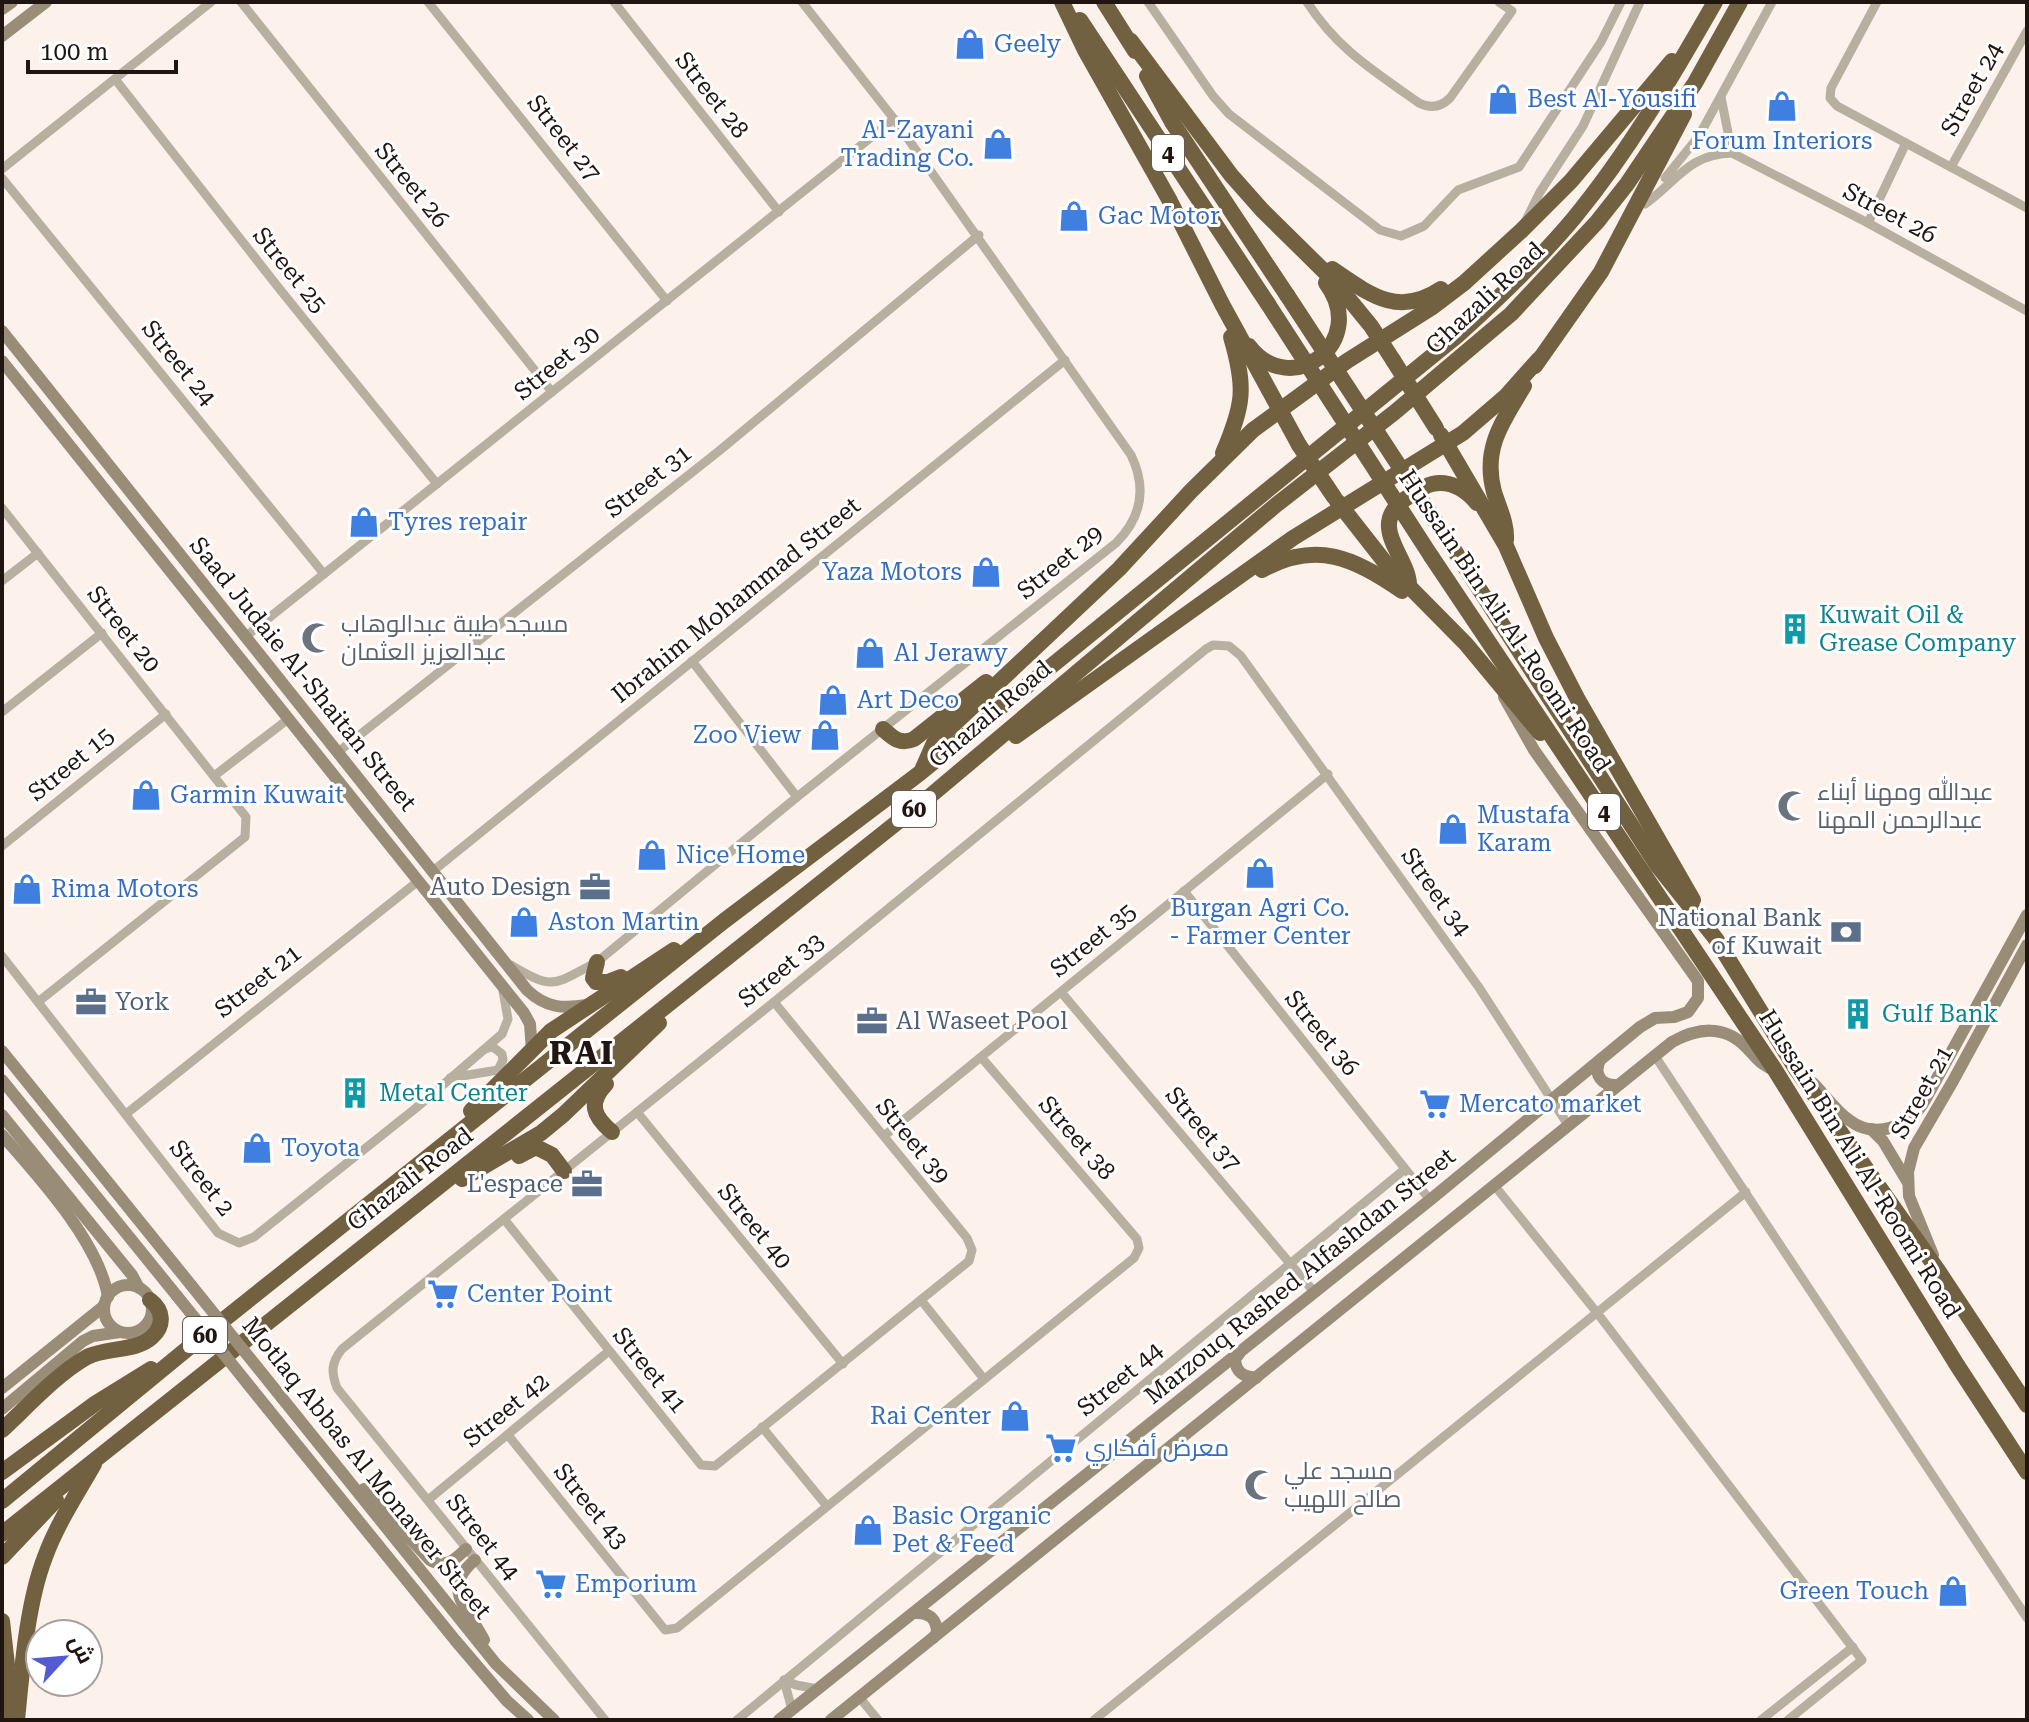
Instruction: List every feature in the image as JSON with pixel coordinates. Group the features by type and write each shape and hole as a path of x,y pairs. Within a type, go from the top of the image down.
{"highway":[{"path":"1062,2 1299,445 1384,561 1492,674 1611,822"},
{"name":"Hussain Bin Ali Al-Roomi Road","path":"1068,2 1431,556 1775,1070 1957,1365 2027,1472"},
{"name":"Hussain Bin Ali Al-Roomi Road","path":"1104,2 1131,41 1172,122 1657,865 1716,939 1796,1069 1937,1269 2027,1405"},
{"name":"Ghazali Road","path":"2,1501 187,1349 724,921 920,773 1458,335 1499,298 1565,228 1607,174 1654,107 1715,2"},
{"name":"Ghazali Road","path":"2,1534 929,797 1264,515 1395,412 1511,314 1597,222 1627,184 1695,83 1740,2"},
{"path":"920,773 934,743 1119,569 1253,430 1431,308 1521,231 1571,181 1702,25"},
{"path":"1131,41 1231,175 1354,303 1393,360 1506,546 1577,698 1716,939"},
{"path":"1506,546 1505,523 1493,489 1491,446 1539,359 1601,272 1683,115 1695,83"},
{"path":"1222,304 1252,350 1271,364 1302,366 1322,356 1336,337 1340,322 1338,306 1332,291 1295,242"},
{"path":"1295,242 1378,298 1397,303 1433,295 1495,254"},
{"path":"1219,462 1238,419 1242,390 1239,363 1222,304"},
{"path":"929,797 1205,602 1338,502 1446,444 1486,415 1539,359"},
{"path":"1409,586 1407,572 1392,546 1390,524 1398,505 1425,486 1441,483 1463,491 1478,505 1498,542 1506,546"},
{"path":"1205,602 1283,560 1301,554 1320,553 1334,555 1365,568 1437,616"},
{"path":"883,729 896,741 909,742 984,683 1018,663"},
{"path":"410,1172 551,1031 641,969 724,921"},
{"path":"597,962 593,978 602,983 641,969"},
{"path":"428,1195 541,1133 638,1044 703,977"},
{"path":"612,1132 595,1111 595,1095 629,1059 638,1044"},
{"path":"469,1175 490,1172 536,1147 552,1155 564,1171"},
{"path":"2,1430 82,1361 98,1352 140,1344 151,1338 160,1324 161,1316 159,1308 145,1294"},
{"path":"2,1472 127,1382 187,1349"},
{"path":"2,1464 42,1442"},
{"path":"17,1720 40,1570 97,1457"},
{"path":"2,1557 50,1507 66,1482"},
{"path":"2,1621 7,1665 2,1716"}],"street":[{"path":"2,9 12,2"},
{"path":"2,36 46,2"},
{"path":"2,169 211,2"},
{"name":"Street 26","path":"241,2 552,392"},
{"name":"Street 27","path":"428,2 667,301"},
{"name":"Street 28","path":"614,2 779,212"},
{"name":"Street 29","path":"506,963 547,984 597,962 797,797 1116,543 1136,518 1141,494 1138,470 1131,455 979,235 894,119 802,2"},
{"path":"1148,2 1213,96 1237,122 1380,230 1401,236 1424,226 1458,190 1519,167 1601,42 1621,2"},
{"path":"1307,2 1323,27 1349,53 1419,103 1430,107 1441,105 1450,98 1512,11 1499,2"},
{"path":"1521,231 1540,192 1583,126 1640,2"},
{"path":"1627,224 1699,136 1772,2"},
{"name":"Street 24","path":"1877,2 1831,88 1830,98 1837,106 2027,208"},
{"name":"Street 24","path":"1951,167 2027,31"},
{"name":"Street 25","path":"115,79 437,484"},
{"path":"1645,204 1693,163 1708,155 1732,153 1720,96"},
{"name":"Street 30","path":"245,637 894,119"},
{"name":"Street 24","path":"1868,223 1906,143"},
{"name":"Street 26","path":"1732,153 1868,223 2027,311"},
{"name":"Street 24","path":"2,178 324,574"},
{"name":"Street 31","path":"338,752 719,451 979,235"},
{"name":"Saad Judaie Al-Shaitan Street","path":"2,331 527,990 559,1009 591,1005"},
{"name":"Ibrahim Mohammad Street","path":"433,871 1065,360"},
{"name":"Saad Judaie Al-Shaitan Street","path":"2,361 500,983 530,1024 532,1051"},
{"path":"65,437 76,435 79,425"},
{"path":"84,462 83,455 88,450 93,448 99,451"},
{"name":"Street 20","path":"2,508 246,817 245,837 38,1002"},
{"path":"2,581 38,553"},
{"path":"2,712 102,633"},
{"name":"Street 33","path":"333,1377 332,1367 342,1349 1206,649 1221,644 1236,650 1263,687"},
{"path":"692,661 797,797"},
{"name":"Marzouq Rashed Alfashdan Street","path":"779,1720 1239,1354 1650,1021 1680,1015 1695,1006 1700,989 1698,981 1534,750 1492,674"},
{"name":"Street 34","path":"1263,687 1478,986 1568,1125"},
{"name":"Street 15","path":"2,846 166,714"},
{"path":"214,776 287,720"},
{"name":"Street 35","path":"884,1136 1328,774"},
{"name":"Street 21","path":"126,1114 417,882"},
{"path":"432,900 437,904 444,903 448,898 447,889"},
{"name":"Street 36","path":"1184,891 1430,1200"},
{"name":"Street 21","path":"1796,1069 1849,1120 1871,1129 1894,1127 1907,1121 1925,1100 2027,915"},
{"path":"459,934 458,928 462,923 475,924"},
{"name":"Street 21","path":"1937,1269 1912,1208 1908,1184 1914,1148 2027,945"},
{"name":"Street 2","path":"2,956 218,1233 239,1243 254,1237 416,1108 502,1034 508,1019 507,1002 500,983"},
{"name":"Street 37","path":"1061,992 1315,1293"},
{"name":"Street 39","path":"707,1466 715,1466 843,1364 969,1261 972,1250 967,1238 774,1002"},
{"path":"1669,1017 1676,1027 1672,1042"},
{"path":"831,1720 1672,1042 1694,1031 1723,1032 1744,1045 1760,1063 1775,1070"},
{"path":"450,1078 498,1070 503,1060 502,1054 493,1047 485,1049"},
{"name":"Motlaq Abbas Al Monawer Street","path":"2,1051 496,1664 554,1720"},
{"path":"1655,1056 2027,1618"},
{"name":"Street 38","path":"981,1057 1137,1239 1139,1248"},
{"path":"1600,1060 1597,1070 1600,1079 1608,1085 1617,1085"},
{"name":"Motlaq Abbas Al Monawer Street","path":"2,1080 455,1640 507,1701 528,1720"},
{"path":"1925,1100 1929,1108 1938,1106"},
{"name":"Street 40","path":"637,1112 843,1364"},
{"path":"2,1115 101,1236 145,1294 152,1311 146,1326 132,1333 93,1336 83,1341 2,1409"},
{"path":"1871,1129 1883,1141 1908,1184"},
{"path":"2,1135 49,1190 93,1255 103,1275 109,1324 121,1332"},
{"name":"Street 44","path":"737,1720 1405,1169"},
{"path":"1494,1185 1598,1314 1862,1660 1788,1720"},
{"path":"1094,1720 1746,1192"},
{"name":"Street 41","path":"504,1219 701,1465 707,1466"},
{"name":"Street 43","path":"508,1435 665,1630 677,1628 1134,1258 1139,1248"},
{"path":"5,1382 122,1286 145,1294"},
{"path":"921,1300 984,1379"},
{"name":"Street 42","path":"428,1500 609,1351"},
{"path":"1239,1354 1235,1367 1240,1373 1256,1378"},
{"name":"Street 44","path":"333,1377 337,1388 605,1720"},
{"path":"762,1427 826,1505"},
{"path":"338,1468 369,1493 430,1560 439,1565 448,1564 471,1554"},
{"path":"471,1554 458,1576 458,1595 496,1664"},
{"path":"915,1613 934,1619 937,1633 933,1638"},
{"path":"1761,1720 1853,1647"},
{"path":"784,1680 818,1689"},
{"path":"784,1680 792,1710"},
{"path":"860,1698 878,1720"}],"place":[{"name":"Geely","path":"970,44"},
{"name":"Best Al-Yousifi","path":"1503,99"},
{"name":"Forum Interiors","path":"1782,106"},
{"name":"Al-Zayani Trading Co.","path":"998,144"},
{"name":"Gac Motor","path":"1074,216"},
{"name":"Tyres repair","path":"364,522"},
{"name":"Yaza Motors","path":"986,572"},
{"name":"Kuwait Oil & Grease Company","path":"1795,629"},
{"name":"مسجد طيبة عبدالوهاب عبدالعزيز العثمان","path":"317,638"},
{"name":"Al Jerawy","path":"870,653"},
{"name":"Art Deco","path":"833,700"},
{"name":"Zoo View","path":"825,735"},
{"name":"Garmin Kuwait","path":"146,795"},
{"name":"عبدالله ومهنا أبناء عبدالرحمن المهنا","path":"1793,806"},
{"name":"Mustafa Karam","path":"1453,829"},
{"name":"Nice Home","path":"652,855"},
{"name":"Burgan Agri Co. - Farmer Center","path":"1260,873"},
{"name":"Auto Design","path":"595,887"},
{"name":"Rima Motors","path":"27,889"},
{"name":"Aston Martin","path":"524,922"},
{"name":"National Bank of Kuwait","path":"1846,932"},
{"name":"York","path":"91,1002"},
{"name":"Gulf Bank","path":"1858,1014"},
{"name":"Al Waseet Pool","path":"872,1021"},
{"name":"Metal Center","path":"355,1093"},
{"name":"Mercato market","path":"1435,1104"},
{"name":"Toyota","path":"257,1148"},
{"name":"L'espace","path":"587,1184"},
{"name":"Center Point","path":"443,1294"},
{"name":"Rai Center","path":"1015,1416"},
{"name":"معرض أفكاري","path":"1061,1448"},
{"name":"مسجد علي صالح اللهيب","path":"1260,1485"},
{"name":"Basic Organic Pet & Feed","path":"868,1530"},
{"name":"Emporium","path":"551,1584"},
{"name":"Green Touch","path":"1953,1591"}],"district":[{"name":"RAI","path":"582,1053"}]}
